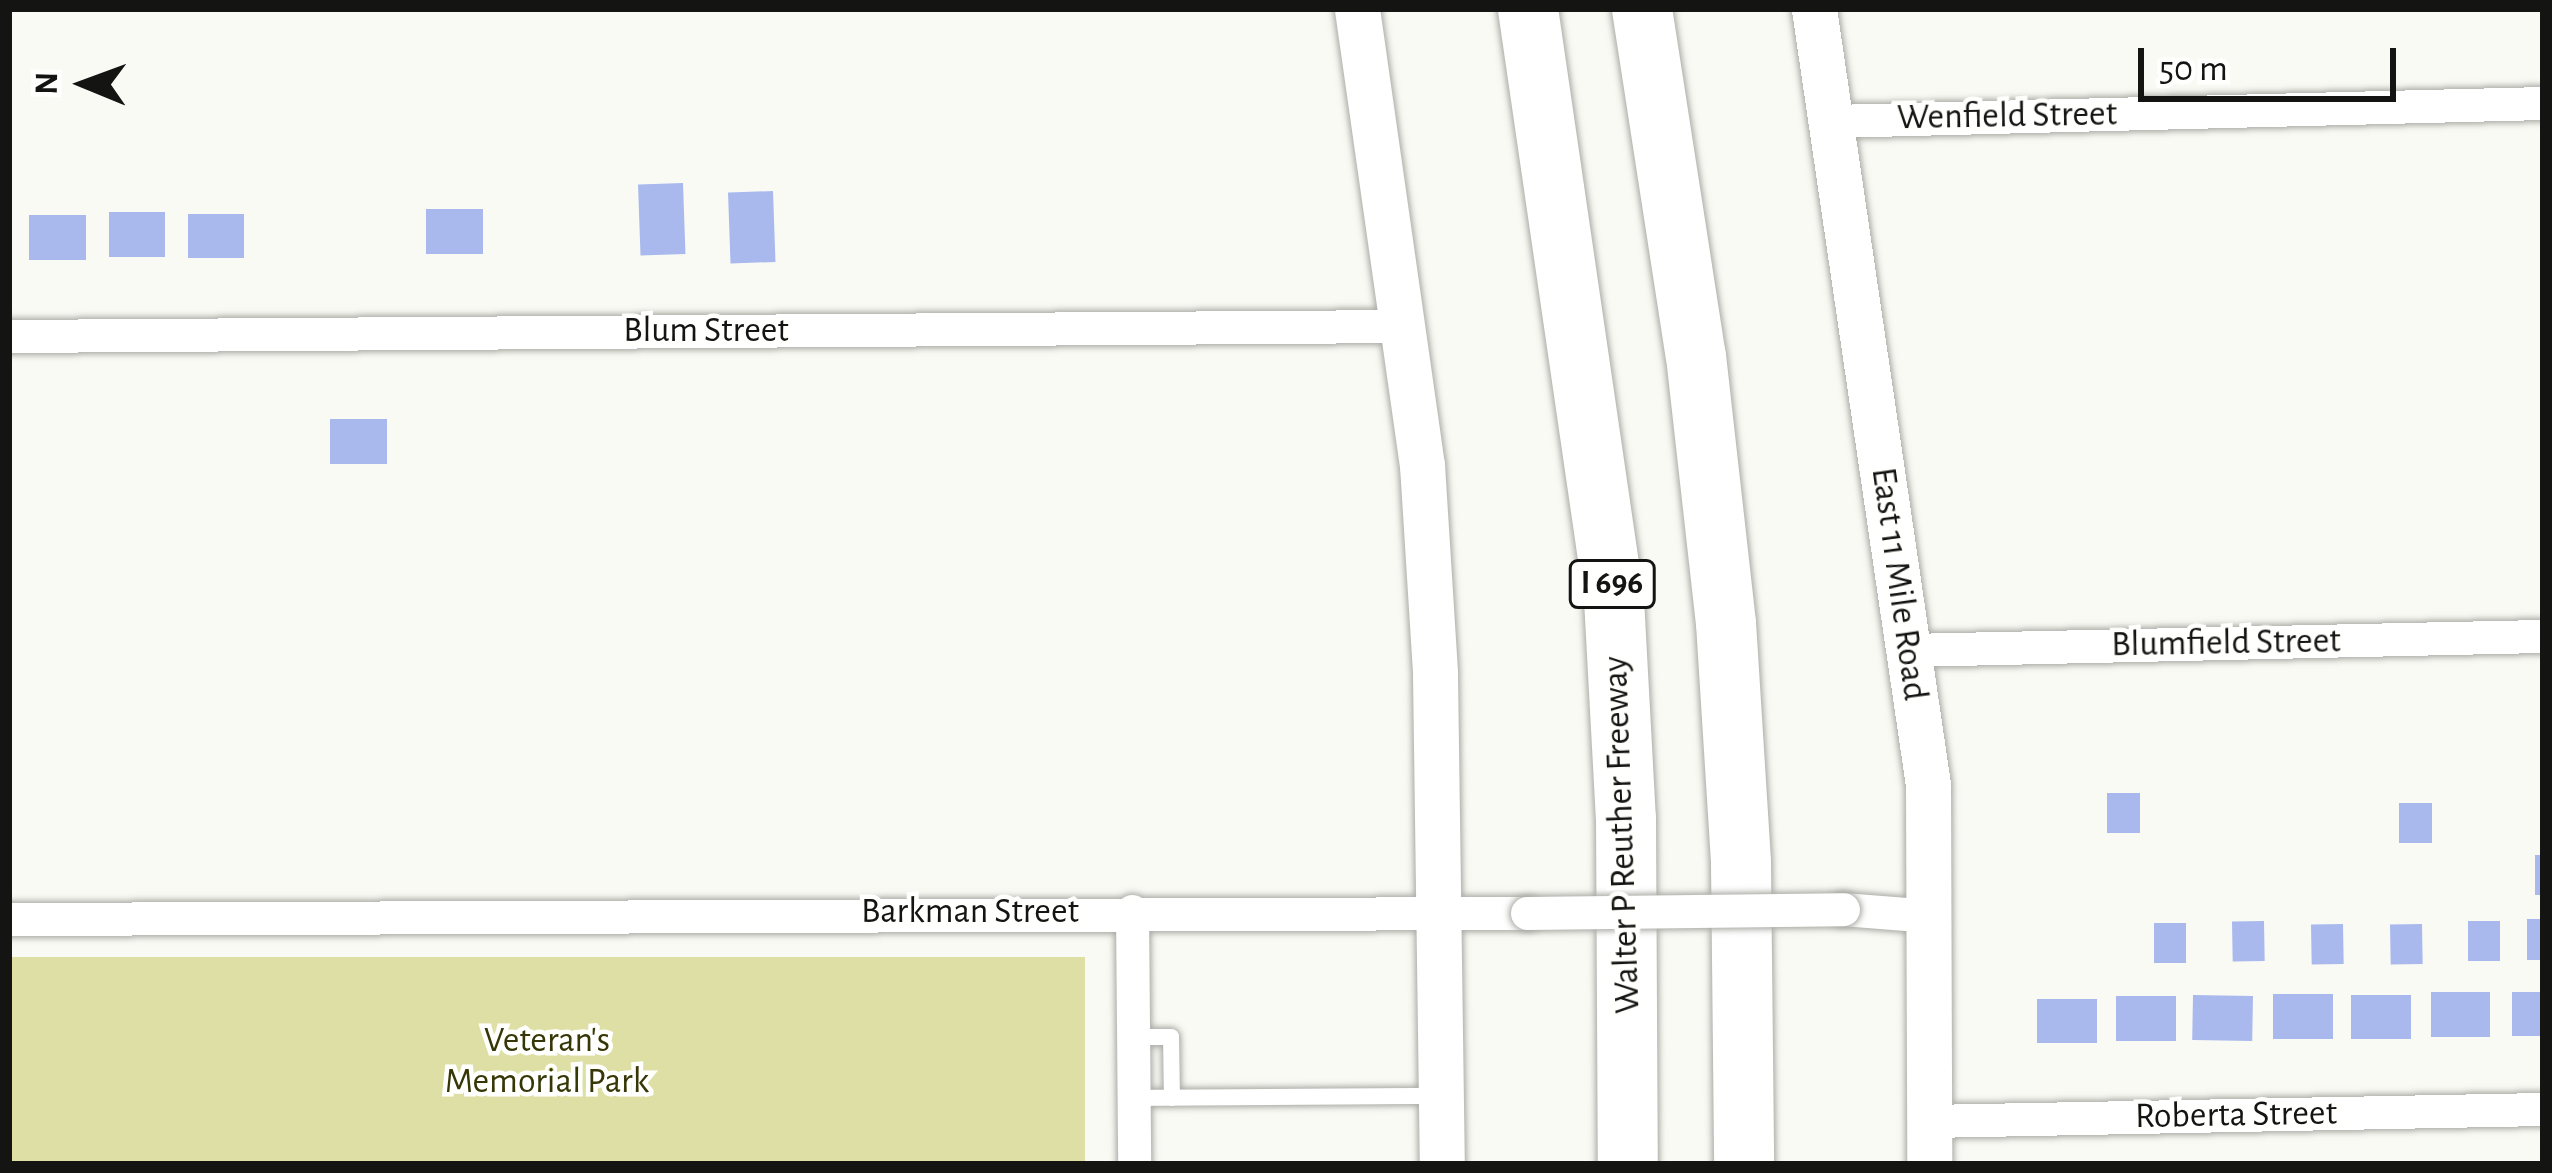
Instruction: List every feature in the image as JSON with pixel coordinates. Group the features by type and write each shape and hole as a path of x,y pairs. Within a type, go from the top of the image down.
{"highway":[{"name":"Walter P Reuther Freeway","path":"1528,9 1614,599 1626,819 1628,1164"},
{"path":"1642,9 1702,400 1728,646 1744,1164"}],"main road":[{"path":"1358,9 1429,558 1441,916 1442,1164"},
{"name":"East 11 Mile Road","path":"1814,9 1928,785 1929,1142"}],"street":[{"name":"Wenfield Street","path":"1832,121 2543,103"},
{"name":"Blum Street","path":"9,336 1402,326"},
{"name":"Blumfield Street","path":"1909,650 2543,637"},
{"name":"Barkman Street","path":"9,919 1132,911 1441,916 1843,909 1931,916"},
{"path":"1132,911 1134,1164"},
{"name":"Roberta Street","path":"1929,1142 2543,1109"}],"lane":[{"path":"1132,1036 1171,1037 1172,1098"},
{"path":"1133,1098 1442,1096"}],"green space":[{"name":"Veteran's Memorial Park","path":"9,957 1085,957 1085,1164 9,1164"}],"building":[{"path":"683,183 685,254 641,256 638,185"},
{"path":"773,191 775,262 731,264 728,193"},
{"path":"426,209 483,209 483,254 426,254"},
{"path":"109,212 165,212 165,257 109,257"},
{"path":"188,214 244,214 244,258 188,258"},
{"path":"29,215 86,215 86,260 29,260"},
{"path":"330,419 387,419 387,464 330,464"},
{"path":"2107,793 2140,793 2140,833 2107,833"},
{"path":"2399,803 2432,803 2432,843 2399,843"},
{"path":"2535,855 2543,855 2543,895 2535,895"},
{"path":"2527,919 2543,919 2543,960 2527,960"},
{"path":"2264,921 2265,961 2233,962 2232,922"},
{"path":"2468,921 2500,921 2500,961 2468,961"},
{"path":"2154,923 2186,923 2186,963 2154,963"},
{"path":"2343,924 2344,964 2312,965 2311,925"},
{"path":"2422,924 2423,964 2391,965 2390,925"},
{"path":"2431,992 2490,992 2490,1037 2431,1037"},
{"path":"2512,992 2543,992 2543,1036 2512,1036"},
{"path":"2273,994 2333,994 2333,1039 2273,1039"},
{"path":"2193,995 2253,996 2252,1041 2192,1040"},
{"path":"2351,995 2411,995 2411,1039 2351,1039"},
{"path":"2116,996 2176,996 2176,1041 2116,1041"},
{"path":"2037,999 2097,999 2097,1043 2037,1043"}]}
